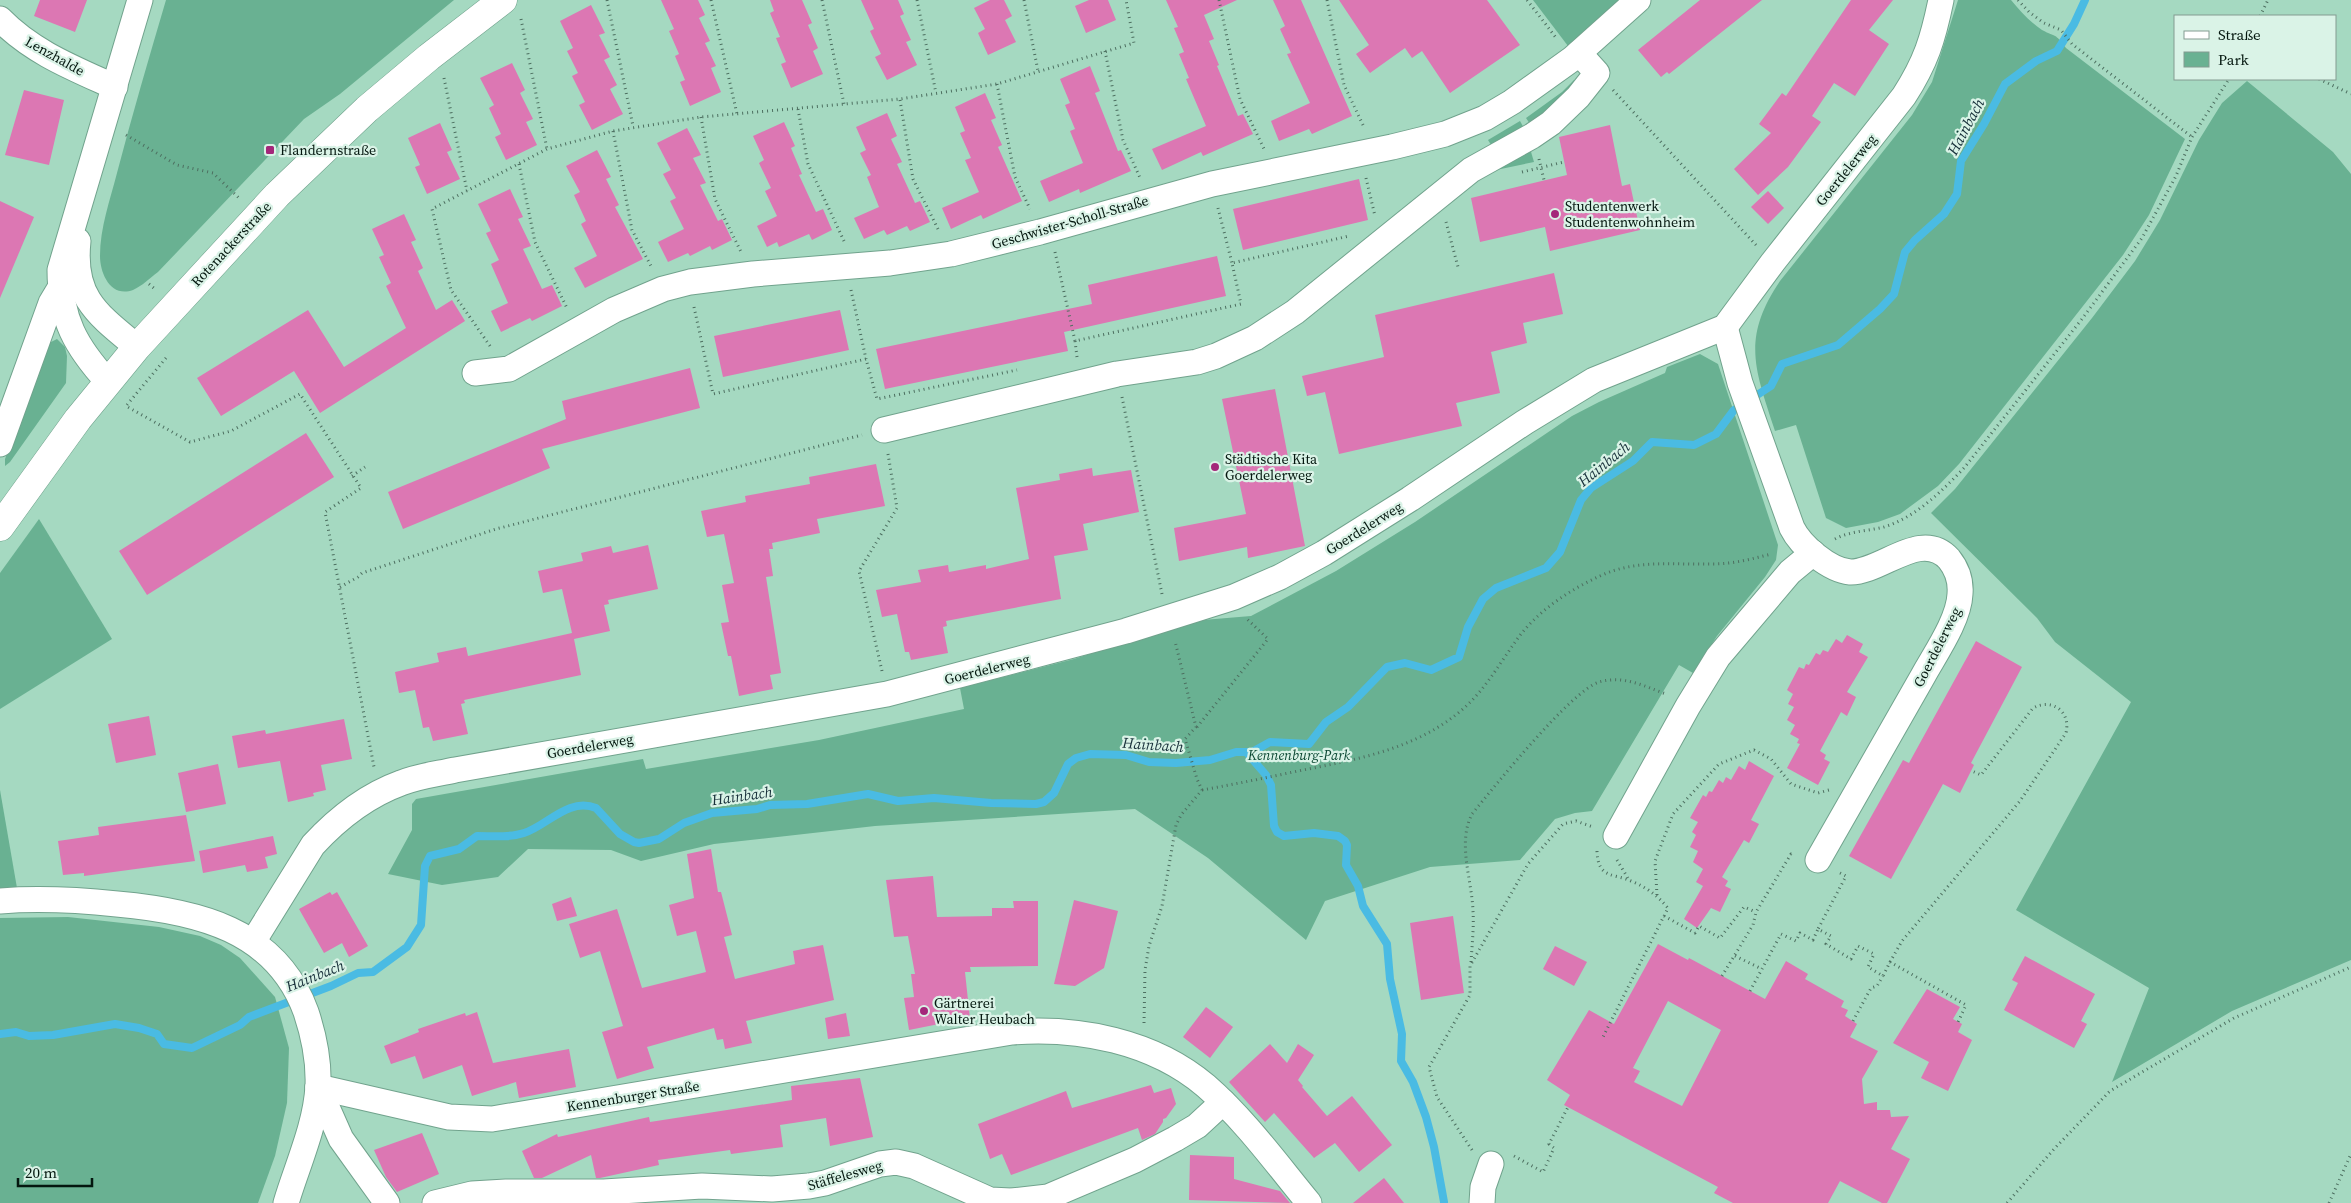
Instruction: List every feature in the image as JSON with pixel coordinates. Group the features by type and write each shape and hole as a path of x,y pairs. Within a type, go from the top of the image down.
{"main road":[{"name":"Rotenackerstraße","path":"0,527 78,419 137,347 258,216 367,109 429,57 512,10"}],"street":[{"path":"108,382 86,357 73,334 66,317 60,288 60,270 81,207 140,0"},
{"name":"Geschwister-Scholl-Straße","path":"475,373 509,369 614,310 663,289 690,282 716,278 890,263 951,254 1014,239 1212,184 1445,134 1485,118 1512,102 1575,56 1638,0"},
{"name":"Goerdelerweg","path":"253,942 313,845 360,805 379,792 414,778 888,694 1088,642 1168,619 1234,596 1289,572 1324,553 1410,499 1525,422 1594,380 1725,326 1904,96 1921,69 1932,41 1941,0"},
{"name":"Lenzhalde","path":"0,19 27,43 46,55 115,87"},
{"path":"884,430 1117,374 1197,362 1216,356 1255,338 1295,312 1471,170 1532,136 1564,112 1592,82 1597,73 1575,56"},
{"path":"81,207 77,268 82,291 109,323 137,347"},
{"path":"0,444 50,304 60,288"},
{"path":"1616,847 1688,706 1730,641 1790,572 1806,548 1792,528 1740,383 1725,326"},
{"name":"Goerdelerweg","path":"1806,548 1835,567 1850,572 1864,569 1918,549 1937,551 1945,555 1955,568 1960,595 1956,614 1941,644 1818,860"},
{"path":"0,901 90,901 163,909 215,922 253,942 283,969 295,986 314,1038 318,1087 312,1120 286,1203"},
{"name":"Kennenburger Straße","path":"318,1087 449,1117 492,1119 1012,1032 1052,1030 1082,1033 1144,1051 1192,1076 1223,1102 1247,1128 1309,1203"},
{"path":"318,1087 341,1139 387,1203"},
{"name":"Stäffelesweg","path":"435,1203 472,1194 506,1192 604,1192 702,1186 772,1189 809,1186 825,1183 880,1164 896,1162 914,1166 990,1200 1011,1201 1048,1197 1176,1139 1197,1126 1223,1102"},
{"path":"1482,1203 1483,1187 1502,1160"}],"path":[{"path":"608,0 633,126"},
{"path":"711,0 737,114"},
{"path":"822,0 844,104"},
{"path":"917,0 936,93"},
{"path":"1024,0 1038,71"},
{"path":"475,326 451,290 432,209 547,149 633,126 701,117 900,100 997,84 1134,43 1126,0"},
{"path":"1219,0 1240,99 1255,132"},
{"path":"1327,0 1344,85 1354,106"},
{"path":"1527,0 1575,56"},
{"path":"2018,0 2029,12 2044,23 2061,30 2072,44 2192,137"},
{"path":"2260,15 2268,0"},
{"path":"512,10 547,149"},
{"path":"1105,51 1123,140 1134,165"},
{"path":"443,76 467,191"},
{"path":"1144,1051 1144,970 1149,946 1162,906 1176,825 1181,815 1202,790 1382,753 1408,743 1445,723 1479,693 1522,633 1536,617 1581,586 1602,575 1652,563 1711,564 1740,562 1806,548 1902,520 1944,489 1964,468 2082,319 2142,238 2176,176 2192,137 2228,80"},
{"path":"2321,80 2351,94"},
{"path":"997,84 1015,177 1026,202"},
{"path":"1614,91 1757,246"},
{"path":"900,100 913,178 934,222"},
{"path":"798,109 808,164 836,225"},
{"path":"701,117 715,199 738,246"},
{"path":"104,122 177,165 213,173 258,216"},
{"path":"613,131 632,230 648,261"},
{"path":"1540,161 1544,180"},
{"path":"1541,168 1564,162"},
{"path":"519,164 535,242 563,300"},
{"path":"1365,172 1376,219"},
{"path":"1439,195 1458,267"},
{"path":"1075,341 1241,304 1217,203"},
{"path":"1232,264 1358,234"},
{"path":"1055,249 1078,357 1069,359"},
{"path":"850,286 877,399 1021,369"},
{"path":"692,300 713,394 866,359"},
{"path":"1117,374 1168,619 1196,727"},
{"path":"132,410 184,440 197,441 231,431 300,394 361,488 325,512 379,792"},
{"path":"340,587 358,577 362,572 496,529 884,430 897,508 859,571 888,694"},
{"path":"352,476 365,468"},
{"path":"1202,790 1186,739 1268,639"},
{"path":"1568,1107 1549,1144 1554,1148 1543,1172 1472,1151 1437,1096 1429,1067 1470,995 1473,909 1466,837 1472,814 1573,700 1593,685 1614,680 1628,681 1668,695 1688,706"},
{"path":"1853,1021 1871,988 1877,986 1902,941 2020,800 2066,733 2067,722 2064,714 2053,705 2042,704 2033,708 1981,775 1972,771"},
{"path":"1657,895 1655,861 1670,819 1719,764 1754,750 1771,759 1791,784 1818,793 1836,787"},
{"path":"1470,966 1522,872 1558,827 1576,821 1616,847 1629,880 1657,895 1668,908 1602,1040"},
{"path":"1722,976 1753,925 1756,912 1791,854 1818,860 1846,876 1813,940 1800,933 1796,941 1781,934 1750,991"},
{"path":"1664,916 1696,933 1700,926 1720,938 1744,908 1756,912"},
{"path":"1818,929 1831,936 1826,944 1851,959 1858,946 1874,954 1868,967 1882,976"},
{"path":"1735,956 1762,970"},
{"path":"1890,962 1966,1006 1958,1022"},
{"path":"2007,1203 2074,1127 2110,1091 2234,1018 2351,967"},
{"path":"2328,1203 2351,1154"}],"green space":[{"path":"166,0 454,0 340,94 304,119 158,272 143,284 125,292 113,288 108,283 102,270 100,246 106,214"},
{"path":"1533,0 1620,0 1568,46"},
{"path":"1958,0 2011,0 2033,23 2042,30 2057,37 2066,48 2185,139 2149,215 2123,255 1959,464 1938,486 1900,514 1878,522 1846,528 1826,518 1796,425 1775,431 1758,372 1755,354 1756,338 1760,320 1780,281 1912,115 1932,82"},
{"path":"1574,80 1579,86 1532,127 1526,118 1562,92"},
{"path":"2247,81 2333,152 2351,174 2351,960 2232,1011 2112,1082 2149,988 2016,910 2131,702 2055,642 2037,618 1931,513 1955,489 2092,318 2135,261 2160,220 2199,140 2222,103"},
{"path":"1520,121 1525,130 1493,148 1488,140"},
{"path":"1529,145 1534,162 1496,170"},
{"path":"57,339 65,347 67,356 66,383 10,462 5,466 5,459 39,373 47,344"},
{"name":"Kennenburg-Park","path":"1700,354 1718,364 1778,545 1776,560 1765,577 1717,636 1693,673 1679,665 1592,811 1575,813 1555,819 1520,860 1430,867 1325,901 1306,940 1208,858 1135,809 875,826 714,844 641,861 611,850 528,849 498,877 442,885 388,874 412,830 412,804 416,799 643,759 646,769 819,740 964,709 960,688 1074,659 1191,621 1251,616 1336,571 1415,522 1572,416 1665,373 1667,367"},
{"path":"39,519 112,639 0,709 0,573"},
{"path":"0,790 17,888 0,889"},
{"path":"68,917 159,927 200,936 221,945 240,958 275,997 289,1048 287,1103 275,1156 258,1203 0,1203 0,918"}],"building":[{"path":"40,0 87,0 75,32 34,16"},
{"path":"661,0 698,0 705,15 699,18 710,41 705,43 716,66 711,68 721,92 690,106 680,82 685,80 675,56 679,54 669,31 674,29"},
{"path":"770,0 802,0 812,23 808,25 818,48 813,51 823,74 791,88 781,64 786,62 776,38 780,37 770,13 774,11"},
{"path":"861,0 898,0 904,14 900,16 911,40 906,42 917,65 887,80 875,57 881,54 870,31 874,29"},
{"path":"990,0 1004,0 1012,16 1005,20 1016,42 988,55 978,33 985,29 974,8"},
{"path":"1089,0 1108,0 1116,20 1086,33 1075,6"},
{"path":"1166,0 1237,0 1204,15 1214,39 1209,41 1219,65 1217,66 1238,116 1243,114 1253,134 1203,156 1201,152 1162,170 1152,149 1206,126 1186,79 1189,78 1179,54 1184,52 1174,28 1178,27"},
{"path":"1273,0 1301,0 1352,116 1312,134 1309,129 1279,141 1271,121 1310,103 1287,54 1291,53 1280,29 1285,26"},
{"path":"1339,0 1487,0 1520,45 1450,93 1422,51 1412,58 1405,48 1370,73 1356,54 1369,45"},
{"path":"1700,0 1762,0 1669,74 1667,72 1661,77 1638,50"},
{"path":"1851,0 1893,0 1869,30 1889,44 1855,96 1834,83 1812,116 1821,122 1788,167 1758,195 1734,169 1771,133 1759,124 1782,93 1786,96"},
{"path":"591,5 605,33 599,35 610,57 604,60 617,85 610,89 623,114 592,130 579,105 585,102 572,76 578,73 567,51 573,48 560,21"},
{"path":"512,63 525,90 520,93 533,119 526,122 537,145 506,160 495,137 501,134 489,108 494,105 480,78"},
{"path":"1090,66 1100,91 1095,93 1118,151 1121,150 1131,171 1080,193 1079,189 1049,202 1040,181 1083,163 1070,131 1075,129 1065,105 1070,103 1060,79"},
{"path":"24,90 64,100 49,165 5,155"},
{"path":"985,93 996,118 991,120 1002,145 998,147 1022,201 983,219 981,215 951,229 942,208 979,192 965,160 971,158 960,133 965,131 955,107"},
{"path":"887,113 897,136 891,139 902,162 897,164 915,203 920,201 930,222 910,231 907,226 887,235 884,230 864,239 854,218 879,207 867,177 871,175 860,153 866,150 856,127"},
{"path":"784,122 795,146 791,148 802,174 799,175 816,212 823,209 832,230 812,240 809,234 779,247 777,242 767,247 757,226 777,216 765,191 771,188 759,163 764,160 753,136"},
{"path":"440,123 452,150 447,152 460,179 427,194 415,167 420,165 408,138"},
{"name":"Studentenwerk Studentenwohnheim","path":"1610,125 1622,186 1630,184 1640,230 1550,251 1545,227 1480,242 1471,198 1567,175 1559,137"},
{"path":"687,128 701,155 693,158 706,183 700,185 718,221 722,219 732,240 712,250 710,246 690,256 688,253 668,262 658,242 684,229 670,201 676,198 663,174 671,170 657,143"},
{"path":"597,150 611,177 606,179 619,205 615,207 643,259 585,288 574,268 597,256 581,224 586,221 574,195 580,192 566,166"},
{"path":"1359,179 1368,220 1243,250 1233,209"},
{"path":"510,189 523,217 518,219 531,246 523,249 542,289 552,285 562,306 532,321 530,318 501,332 491,311 508,303 491,264 499,260 486,233 491,231 478,204"},
{"path":"1768,191 1784,208 1768,224 1751,207"},
{"path":"0,201 34,217 0,298"},
{"path":"404,214 416,240 411,242 423,268 418,271 436,310 452,300 465,321 320,413 294,371 221,416 197,378 308,310 344,367 406,328 386,286 391,283 379,257 384,255 372,229"},
{"path":"1217,256 1226,296 1064,332 1068,351 885,389 876,349 1092,304 1088,285"},
{"path":"1554,273 1563,314 1523,323 1527,343 1491,352 1500,393 1456,403 1462,426 1339,454 1325,392 1307,396 1302,376 1384,357 1375,315"},
{"path":"840,310 849,350 723,377 714,336"},
{"path":"690,368 700,408 542,449 550,468 403,529 388,492 566,419 562,401"},
{"name":"Städtische Kita Goerdelerweg","path":"1275,389 1305,546 1248,558 1247,547 1179,561 1174,528 1246,514 1222,399"},
{"path":"306,433 334,477 147,595 119,551"},
{"path":"876,464 885,506 817,519 820,533 772,543 773,549 769,549 773,576 766,577 781,673 770,675 773,689 739,696 731,656 728,656 721,623 729,622 722,585 734,583 724,534 707,537 701,511 746,502 745,496 810,484 809,477"},
{"path":"1092,468 1093,476 1131,470 1139,512 1083,524 1088,550 1054,556 1061,599 946,621 947,626 943,627 948,653 911,660 909,652 905,652 897,614 882,617 876,590 921,582 918,570 948,565 949,572 986,565 986,569 1029,559 1016,488 1060,480 1059,474"},
{"path":"648,545 658,589 608,600 609,604 604,605 610,631 574,639 581,675 464,700 465,703 461,704 468,734 433,741 429,727 423,728 415,690 399,693 395,672 439,662 437,653 466,647 468,656 572,633 562,589 543,593 538,571 583,561 581,553 611,546 613,553"},
{"path":"1847,635 1863,644 1859,652 1868,657 1847,692 1856,697 1847,716 1841,712 1820,751 1826,755 1824,759 1830,762 1818,785 1787,768 1800,744 1797,743 1799,739 1790,734 1795,725 1787,720 1794,707 1788,704 1793,694 1787,690 1799,667 1804,669 1806,664 1809,665 1816,653 1820,655 1823,650 1828,652 1836,639 1842,643"},
{"path":"1976,641 2022,667 1971,763 1974,765 1960,793 1943,784 1891,879 1849,856 1903,760 1909,763"},
{"path":"149,716 156,755 116,763 108,724"},
{"path":"344,719 352,759 321,765 326,790 313,793 314,796 288,802 280,761 238,768 232,736 265,730 266,734"},
{"path":"1749,761 1774,776 1751,820 1759,824 1749,843 1744,840 1722,877 1728,881 1725,886 1731,889 1720,912 1711,908 1697,928 1684,919 1703,886 1696,882 1703,869 1693,862 1698,851 1690,847 1696,835 1692,832 1698,822 1690,818 1703,795 1706,797 1709,791 1712,792 1719,780 1723,783 1726,777 1731,780 1739,766 1745,770"},
{"path":"218,764 226,804 186,812 178,773"},
{"path":"186,815 195,861 84,876 84,873 63,875 58,841 99,835 98,827"},
{"path":"273,836 277,854 265,857 268,868 247,872 245,865 203,873 199,851"},
{"path":"711,849 718,892 721,892 732,935 724,937 735,979 795,964 793,951 823,945 834,1000 746,1021 752,1043 725,1049 723,1039 717,1040 714,1028 647,1047 654,1068 617,1079 602,1032 623,1026 600,951 580,958 569,924 617,909 642,988 706,972 696,931 677,936 669,905 694,898 687,854"},
{"path":"933,876 937,917 992,916 992,908 1014,908 1013,901 1038,901 1038,966 970,967 971,972 965,972 970,1019 943,1021 944,1023 909,1030 904,998 914,997 911,974 915,974 908,936 894,937 886,880"},
{"path":"330,892 332,895 337,892 368,946 349,957 342,943 324,953 299,909"},
{"path":"571,897 577,916 557,921 552,904"},
{"path":"1074,900 1118,911 1104,968 1075,986 1054,984"},
{"path":"1453,916 1464,993 1421,1000 1410,923"},
{"path":"1658,944 1688,960 1689,958 1765,999 1786,961 1808,974 1805,979 1844,1001 1841,1007 1848,1010 1845,1016 1857,1024 1850,1037 1878,1051 1862,1079 1864,1104 1877,1102 1877,1110 1890,1110 1891,1117 1909,1116 1891,1149 1910,1159 1887,1203 1882,1203 1840,1181 1828,1203 1733,1203 1714,1193 1718,1187 1564,1105 1570,1095 1547,1080 1589,1010 1614,1024","holes":["1668,1001 1721,1030 1682,1106 1634,1082 1640,1071 1633,1068"]},
{"path":"1555,946 1587,962 1574,986 1543,969"},
{"path":"2025,956 2095,994 2081,1021 2087,1024 2074,1048 2004,1010 2018,983 2012,980"},
{"path":"1927,989 1960,1007 1953,1019 1962,1024 1958,1032 1972,1040 1948,1091 1921,1078 1929,1062 1893,1043"},
{"path":"1206,1007 1233,1027 1210,1058 1183,1037"},
{"path":"477,1012 493,1063 569,1049 576,1087 519,1098 516,1082 472,1096 462,1065 423,1079 415,1056 391,1064 384,1046 419,1032 418,1029 465,1013 466,1016"},
{"path":"846,1013 850,1036 828,1039 825,1018"},
{"path":"1270,1044 1287,1063 1298,1044 1314,1055 1298,1080 1327,1116 1352,1096 1392,1145 1359,1172 1335,1143 1314,1158 1274,1113 1265,1122 1229,1082"},
{"path":"860,1078 873,1137 830,1146 826,1118 780,1125 783,1147 731,1154 730,1150 658,1160 659,1165 600,1178 596,1178 591,1155 542,1178 534,1178 522,1151 557,1134 558,1137 649,1117 650,1122 792,1100 791,1086"},
{"path":"1151,1085 1154,1093 1171,1088 1176,1104 1166,1118 1163,1119 1155,1134 1142,1140 1138,1128 1011,1175 1002,1154 990,1159 978,1124 1066,1091 1072,1108"},
{"path":"422,1133 439,1174 397,1192 386,1177 374,1150"},
{"path":"1190,1155 1234,1157 1234,1179 1280,1191 1290,1203 1189,1200"},
{"path":"1384,1178 1404,1203 1353,1203"}],"waterway":[{"name":"Hainbach","path":"0,1034 16,1032 29,1036 53,1035 115,1024 139,1028 157,1034 164,1044 192,1048 240,1025 249,1017 331,986 358,973 373,972 407,947 421,925 425,866 430,856 459,849 477,836 507,836 524,833 576,806 596,808 620,834 639,843 659,839 684,823 712,813 757,809 770,805 807,804 868,794 898,801 934,798 991,803 1036,804 1044,802 1054,793 1068,764 1076,758 1090,754 1126,755 1149,762 1176,763 1210,760 1236,752 1252,752 1270,742 1309,744 1326,722 1348,707 1387,667 1405,663 1431,670 1459,657 1468,627 1483,599 1496,588 1546,568 1560,552 1581,500 1591,488 1633,461 1652,442 1694,445 1716,434 1734,410 1771,386 1782,364 1838,345 1880,309 1894,294 1905,252 1915,240 1944,214 1957,194 1961,161 1984,124 2005,84 2036,61 2057,51 2074,24 2085,0"},
{"path":"1247,753 1266,775 1271,785 1274,826 1277,832 1284,836 1314,833 1338,836 1347,845 1346,865 1358,886 1363,906 1387,944 1390,979 1402,1034 1401,1061 1413,1082 1426,1117 1434,1147 1444,1202"}],"place":[{"name":"Flandernstraße","path":"270,150"},
{"name":"Studentenwerk Studentenwohnheim","path":"1555,214"},
{"name":"Städtische Kita Goerdelerweg","path":"1215,467"},
{"name":"Gärtnerei Walter Heubach","path":"924,1011"}]}
